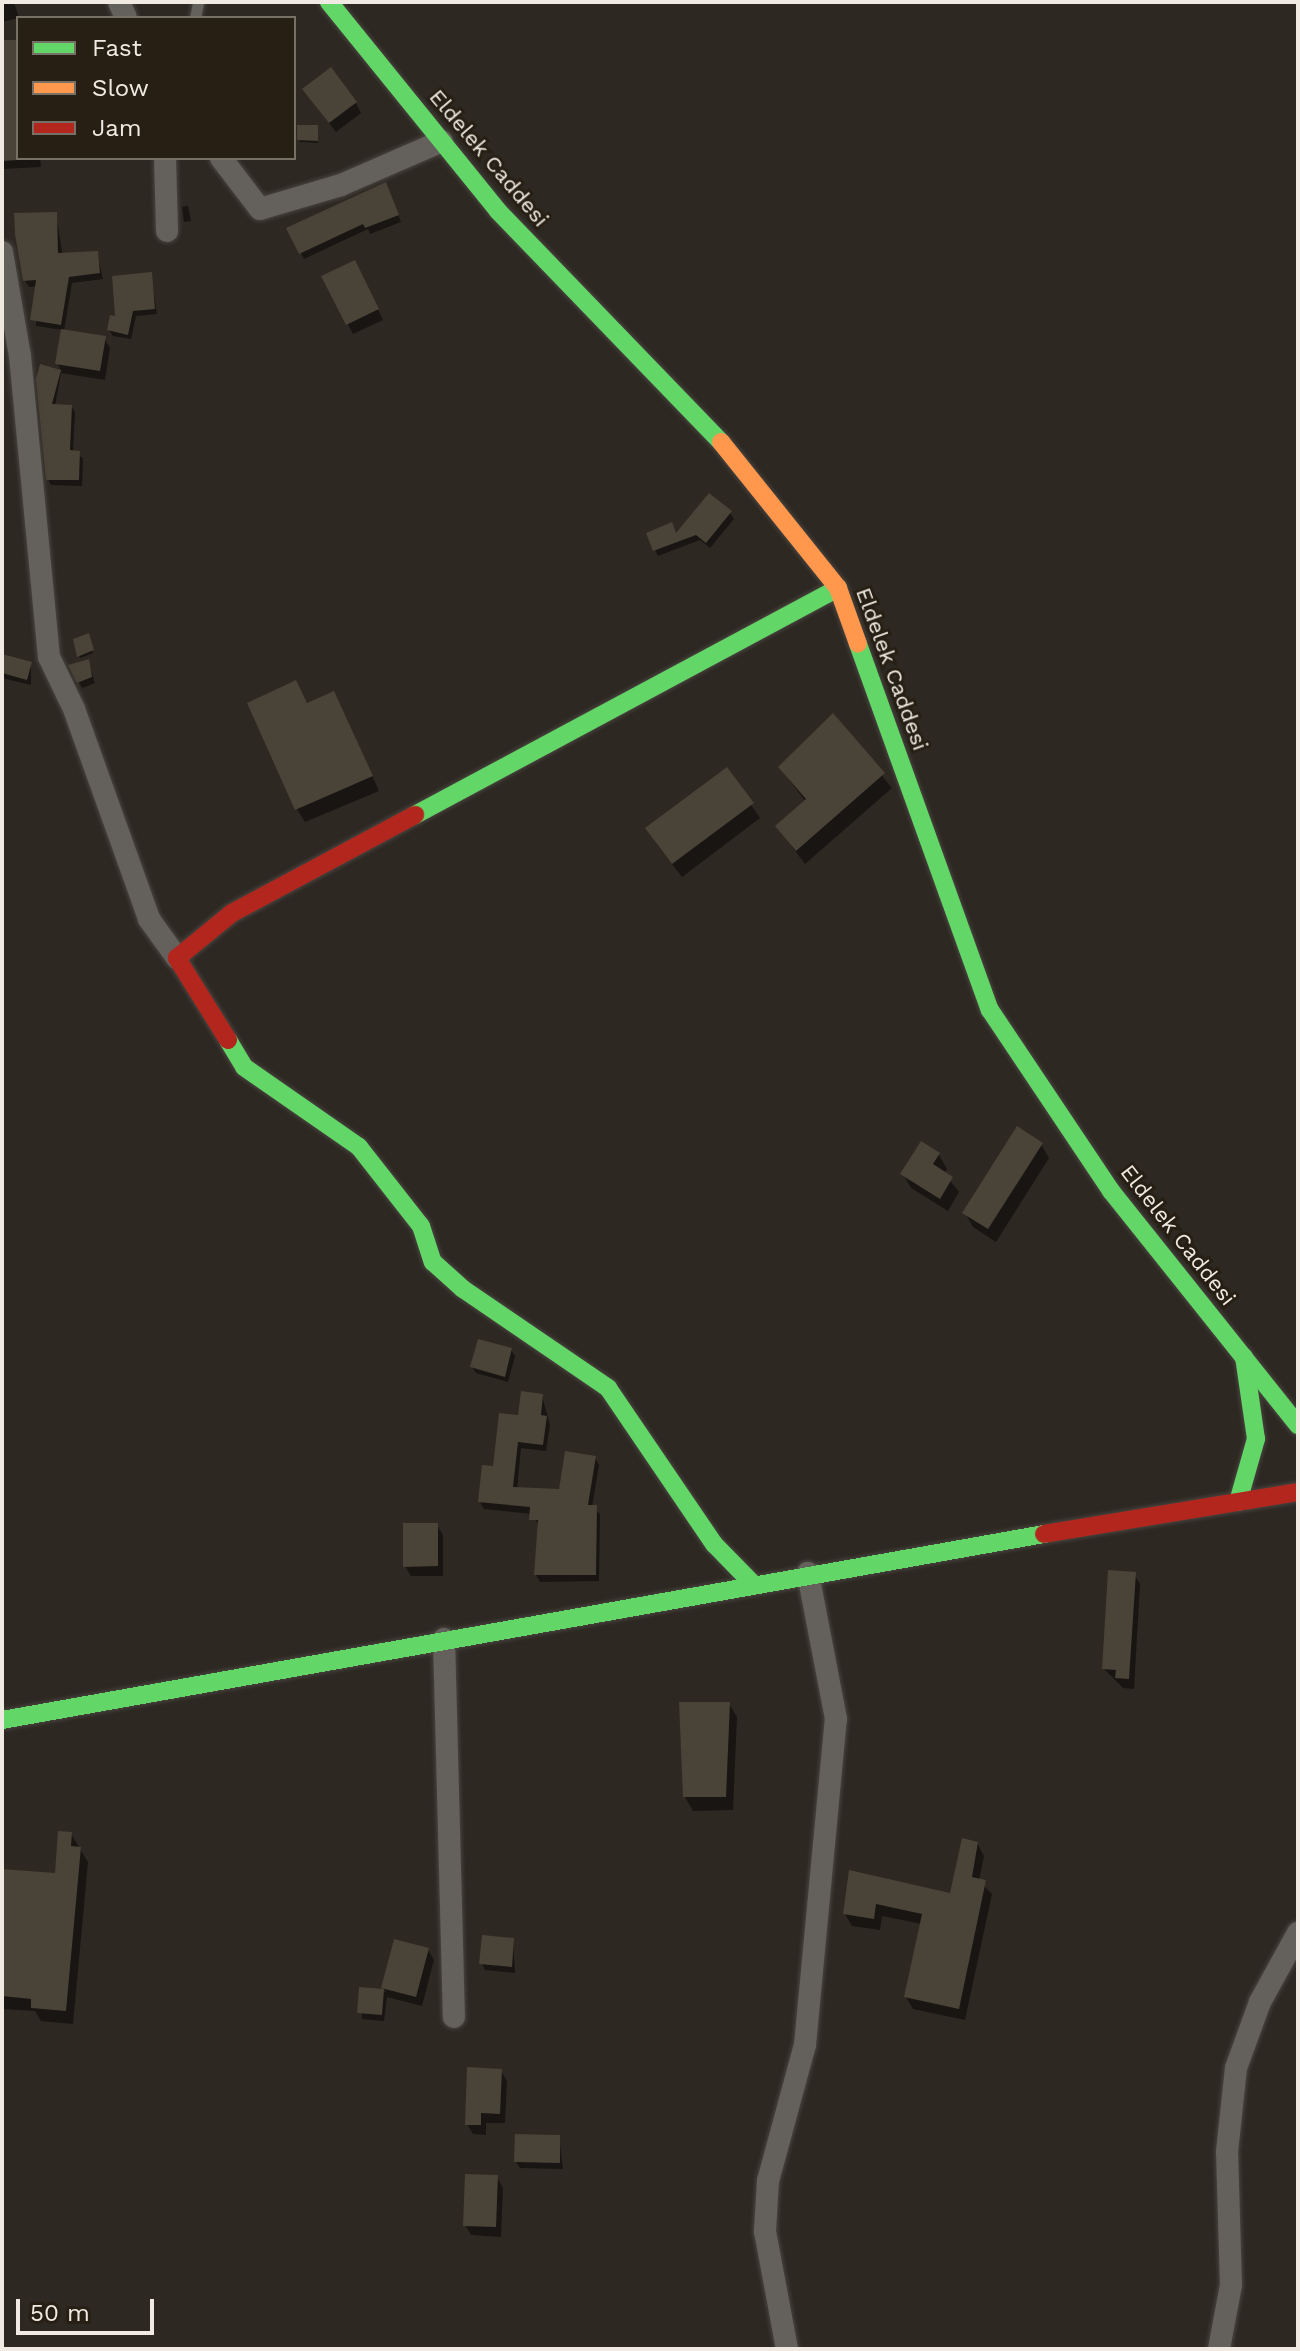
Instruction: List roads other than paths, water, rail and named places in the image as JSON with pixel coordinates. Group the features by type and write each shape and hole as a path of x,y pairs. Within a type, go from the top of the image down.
{"street":[{"name":"Eldelek Caddesi","path":"329,2 498,211 707,424 838,588 990,1010 1111,1191 1298,1425"},
{"path":"223,160 260,209 341,185 442,141"},
{"path":"165,160 167,231"},
{"path":"2,252 20,356 49,657 74,709 149,919 177,958 244,1067 359,1147 421,1226 433,1262 463,1289 608,1388 714,1544 752,1583"},
{"path":"177,958 232,913 838,588"},
{"path":"1243,1357 1298,1394"},
{"path":"1238,1502 1256,1439 1243,1357"},
{"path":"2,1720 808,1573 1298,1492"},
{"path":"787,2349 765,2231 768,2181 805,2045 836,1719 808,1573"},
{"path":"444,1639 454,2017"},
{"path":"1219,2349 1231,2285 1227,2152 1236,2068 1260,2002 1298,1933"}]}
